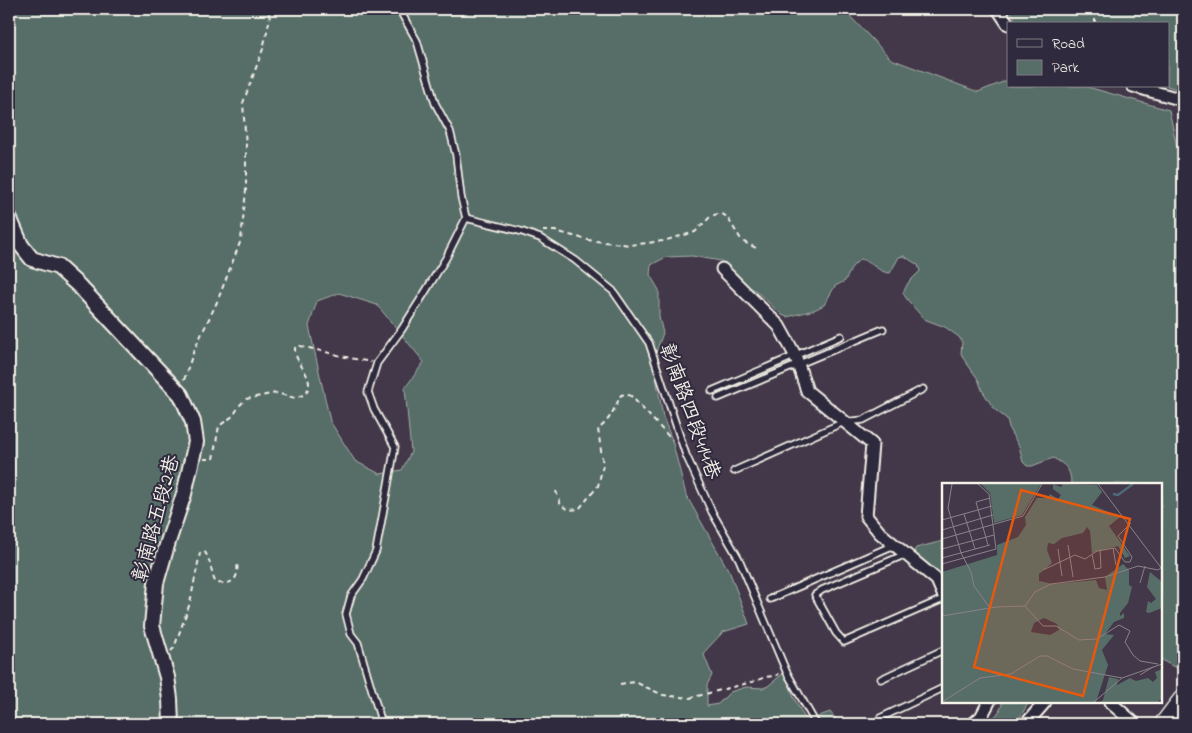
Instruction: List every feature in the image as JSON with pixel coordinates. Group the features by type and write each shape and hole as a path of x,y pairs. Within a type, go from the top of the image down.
{"main road":[{"path":"1164,724 1183,699"}],"street":[{"path":"998,9 1007,22"},
{"path":"1140,88 1183,100"},
{"name":"彰南路五段2巷","path":"9,217 21,245 32,259 58,267 113,320 181,395 193,422 196,442 184,494 156,583 152,626 167,677 172,724"},
{"path":"722,269 779,326 797,360 807,391 872,444 866,516 880,533 937,580 942,592"},
{"path":"973,724 982,717 989,703"},
{"path":"1026,724 1044,703"},
{"path":"1111,703 1135,724"}],"lane":[{"path":"382,724 358,643 351,634 346,614 351,596 363,580 376,551 395,447 374,409 368,392 377,363 402,329 424,294 446,258 466,218 461,197 456,155 450,131 435,103 417,41 399,9"},
{"name":"彰南路四段414巷","path":"466,218 520,231 540,238 576,260 613,291 649,344 686,456 712,512 739,559 786,671 816,724"},
{"path":"712,391 883,329"},
{"path":"718,398 797,360 841,336"},
{"path":"734,471 844,422 863,420 923,389"},
{"path":"770,599 895,545"},
{"path":"906,554 822,590 815,596 836,633 844,642 942,599"},
{"path":"881,678 942,650"},
{"path":"880,718 942,688"}],"path":[{"path":"181,395 182,384 194,350 217,302 241,240 246,182 243,103 263,49 270,18 267,9"},
{"path":"1094,22 1095,9"},
{"path":"520,231 555,230 588,240 630,245 663,240 695,232 710,216 720,213 727,217 742,241 758,249"},
{"path":"191,460 212,459 219,426 233,416 246,399 276,393 296,398 306,394 309,386 305,371 297,358 295,348 300,346 377,363"},
{"path":"556,491 561,506 570,510 579,509 598,486 603,465 598,429 604,425 621,395 631,396 686,456"},
{"path":"162,660 174,648 190,602 200,553 204,552 207,554 216,583 224,584 236,578 238,572 237,562"},
{"path":"620,684 635,682 663,695 690,698 775,676 786,671"}],"green space":[{"path":"9,9 843,9 891,59 978,92 1007,80 1007,88 1091,88 1169,110 1183,175 1183,668 1174,667 1162,660 1162,483 1071,483 1067,468 1053,458 1027,466 1023,462 1019,446 1010,431 1007,419 994,409 982,390 978,379 963,358 961,353 962,342 959,337 945,327 924,319 903,293 908,283 920,271 918,265 904,256 899,257 890,273 882,271 860,259 852,267 845,281 835,286 824,305 814,310 787,317 742,282 721,261 692,256 666,257 651,265 650,275 659,290 659,317 663,333 653,360 663,417 672,440 686,495 730,573 749,624 723,632 706,650 704,655 712,675 707,685 707,706 718,704 730,692 746,687 763,688 768,686 785,672 794,698 808,724 9,724","holes":["339,293 377,305 424,362 405,388 411,452 402,470 380,474 355,461 330,421 309,326 317,301"]},
{"path":"1009,9 1183,9 1183,91 1170,87 1170,22 1017,22"},
{"path":"942,541 942,589 913,553 916,548"},
{"path":"1002,703 1028,703 1016,724 986,724 999,712"},
{"path":"830,712 840,724 812,724 819,716"}]}
